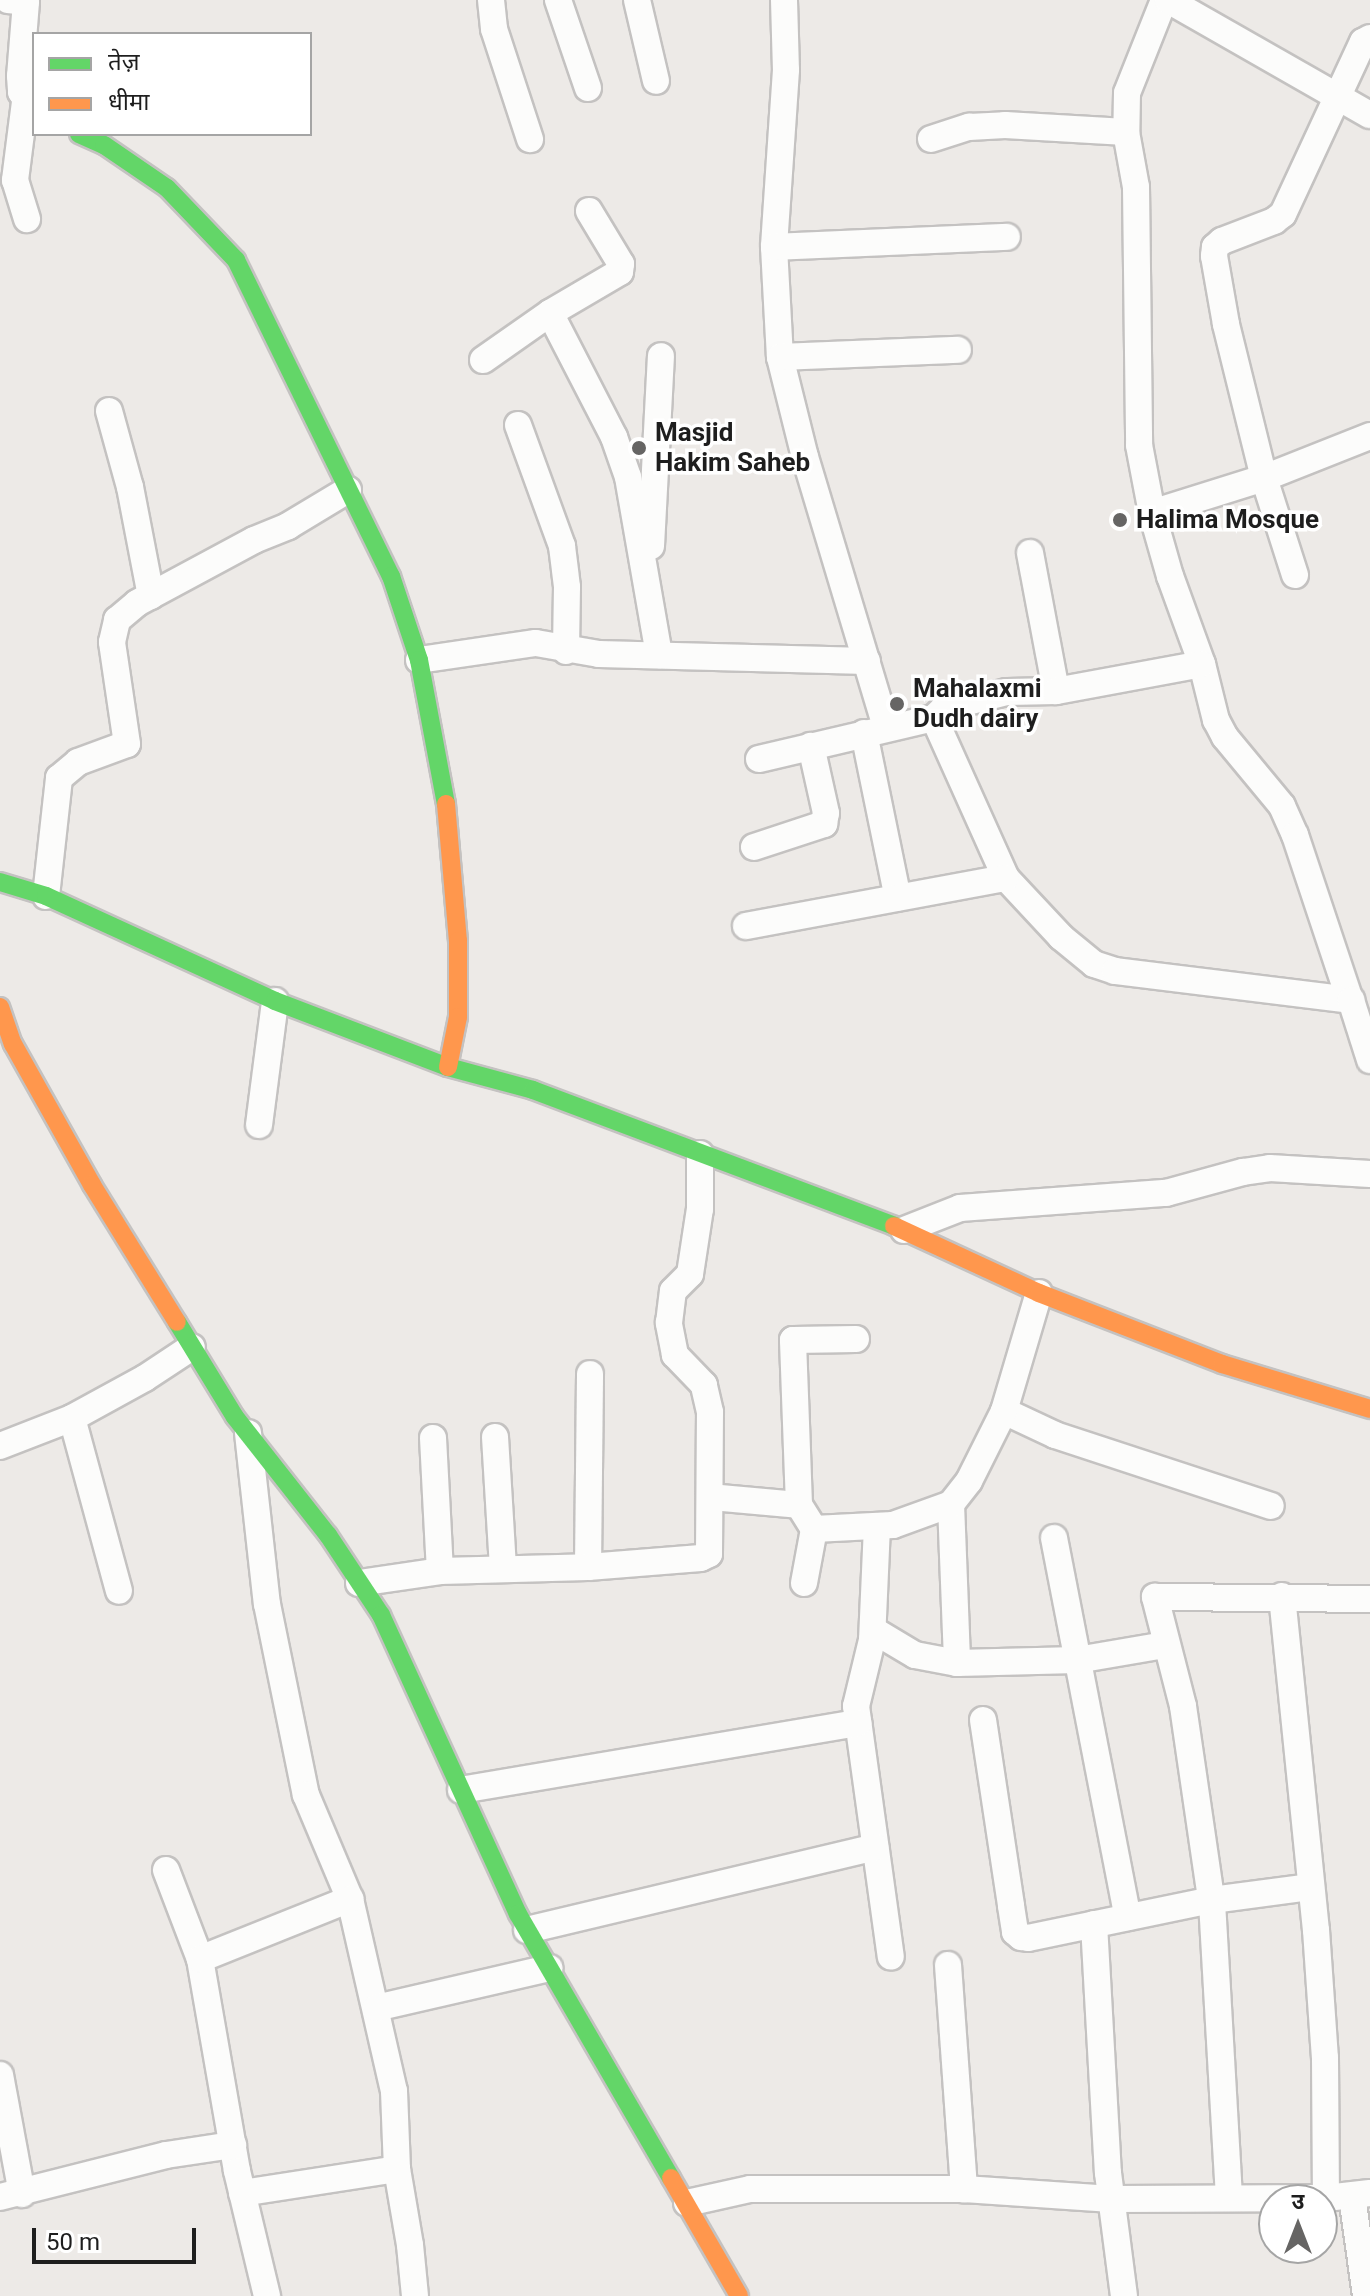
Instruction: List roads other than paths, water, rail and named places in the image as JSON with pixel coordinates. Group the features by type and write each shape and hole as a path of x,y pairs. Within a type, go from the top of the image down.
{"street":[{"path":"491,0 494,29 530,139"},
{"path":"558,0 588,88"},
{"path":"637,0 656,81"},
{"path":"784,0 786,70 774,247 780,357 805,457 867,661 898,898"},
{"path":"1370,115 1166,0 1127,93 1126,132 1136,187 1139,445 1152,513 1170,576 1202,664 1216,720 1225,737 1282,806 1295,835 1370,1060"},
{"path":"25,1 20,76 30,107 15,180 27,219"},
{"path":"1295,575 1264,478 1226,324 1215,247 1283,214 1363,42 1370,38"},
{"path":"931,139 969,127 1005,125 1126,132"},
{"path":"83,136 115,152 167,188 236,260 391,576 419,660 450,827 451,887 458,941 458,1017 448,1067"},
{"path":"483,360 550,313 622,269 589,211"},
{"path":"774,247 1007,237"},
{"path":"550,313 620,453 628,477 659,655"},
{"path":"780,357 958,350"},
{"path":"647,573 654,520 661,356"},
{"path":"109,411 130,487 151,596"},
{"path":"518,425 562,546 567,587 566,651"},
{"path":"1152,513 1264,478 1370,436"},
{"path":"46,896 59,778 78,762 127,744 112,642 117,620 151,596 254,540 288,526 348,490"},
{"path":"1030,553 1056,691"},
{"path":"419,660 525,643 566,651 867,661"},
{"path":"759,759 934,718 944,708 1007,692 1056,691 1202,664"},
{"path":"934,718 1006,878 1061,937 1094,964 1115,971 1350,1000"},
{"path":"754,847 824,824 826,813 811,746"},
{"path":"746,926 1006,878"},
{"path":"0,882 46,896 275,1001 448,1067 533,1090 904,1230 1039,1293 1222,1364 1370,1409"},
{"path":"259,1125 275,1001"},
{"path":"0,1007 13,1044 92,1185 192,1347 248,1433 328,1535 381,1615 527,1930 739,2296"},
{"path":"359,1583 440,1571 588,1567 701,1558 709,1554 711,1497 707,1398 704,1385 675,1355 669,1323 673,1291 690,1274 700,1209 700,1154"},
{"path":"904,1230 960,1208 1166,1193 1256,1170 1370,1174"},
{"path":"814,1529 893,1525 951,1504 969,1481 1004,1411 1039,1293"},
{"path":"804,1583 814,1529 799,1505 793,1340 856,1339"},
{"path":"0,1446 72,1418 145,1378 192,1347"},
{"path":"588,1567 590,1374"},
{"path":"1004,1411 1055,1435 1271,1506"},
{"path":"72,1418 119,1591"},
{"path":"248,1433 267,1604 306,1795 350,1899 394,2091 397,2169 415,2296"},
{"path":"495,1437 503,1568"},
{"path":"433,1438 440,1571"},
{"path":"711,1497 799,1505"},
{"path":"951,1504 957,1663"},
{"path":"877,1526 873,1630 857,1695 858,1723 891,1957"},
{"path":"1054,1538 1128,1917"},
{"path":"1282,1596 1325,2058 1366,2296"},
{"path":"1229,2197 1212,1900 1183,1706 1155,1597 1370,1599"},
{"path":"873,1630 915,1655 957,1663 1077,1660 1165,1645"},
{"path":"983,1720 1015,1932 1028,1938 1212,1900 1311,1887"},
{"path":"461,1790 858,1723"},
{"path":"527,1930 875,1847"},
{"path":"166,1870 200,1959 242,2193 267,2296"},
{"path":"200,1959 350,1899"},
{"path":"1094,1924 1112,2199 1124,2296"},
{"path":"948,1965 964,2189"},
{"path":"376,2008 549,1968"},
{"path":"0,2075 11,2195 166,2155 233,2145"},
{"path":"242,2193 397,2169"},
{"path":"687,2203 750,2189 964,2189 1112,2199 1349,2195"}],"place":[{"name":"Masjid Hakim Saheb","path":"639,448"},
{"name":"Halima Mosque","path":"1120,520"},
{"name":"Mahalaxmi Dudh dairy","path":"897,704"}]}
